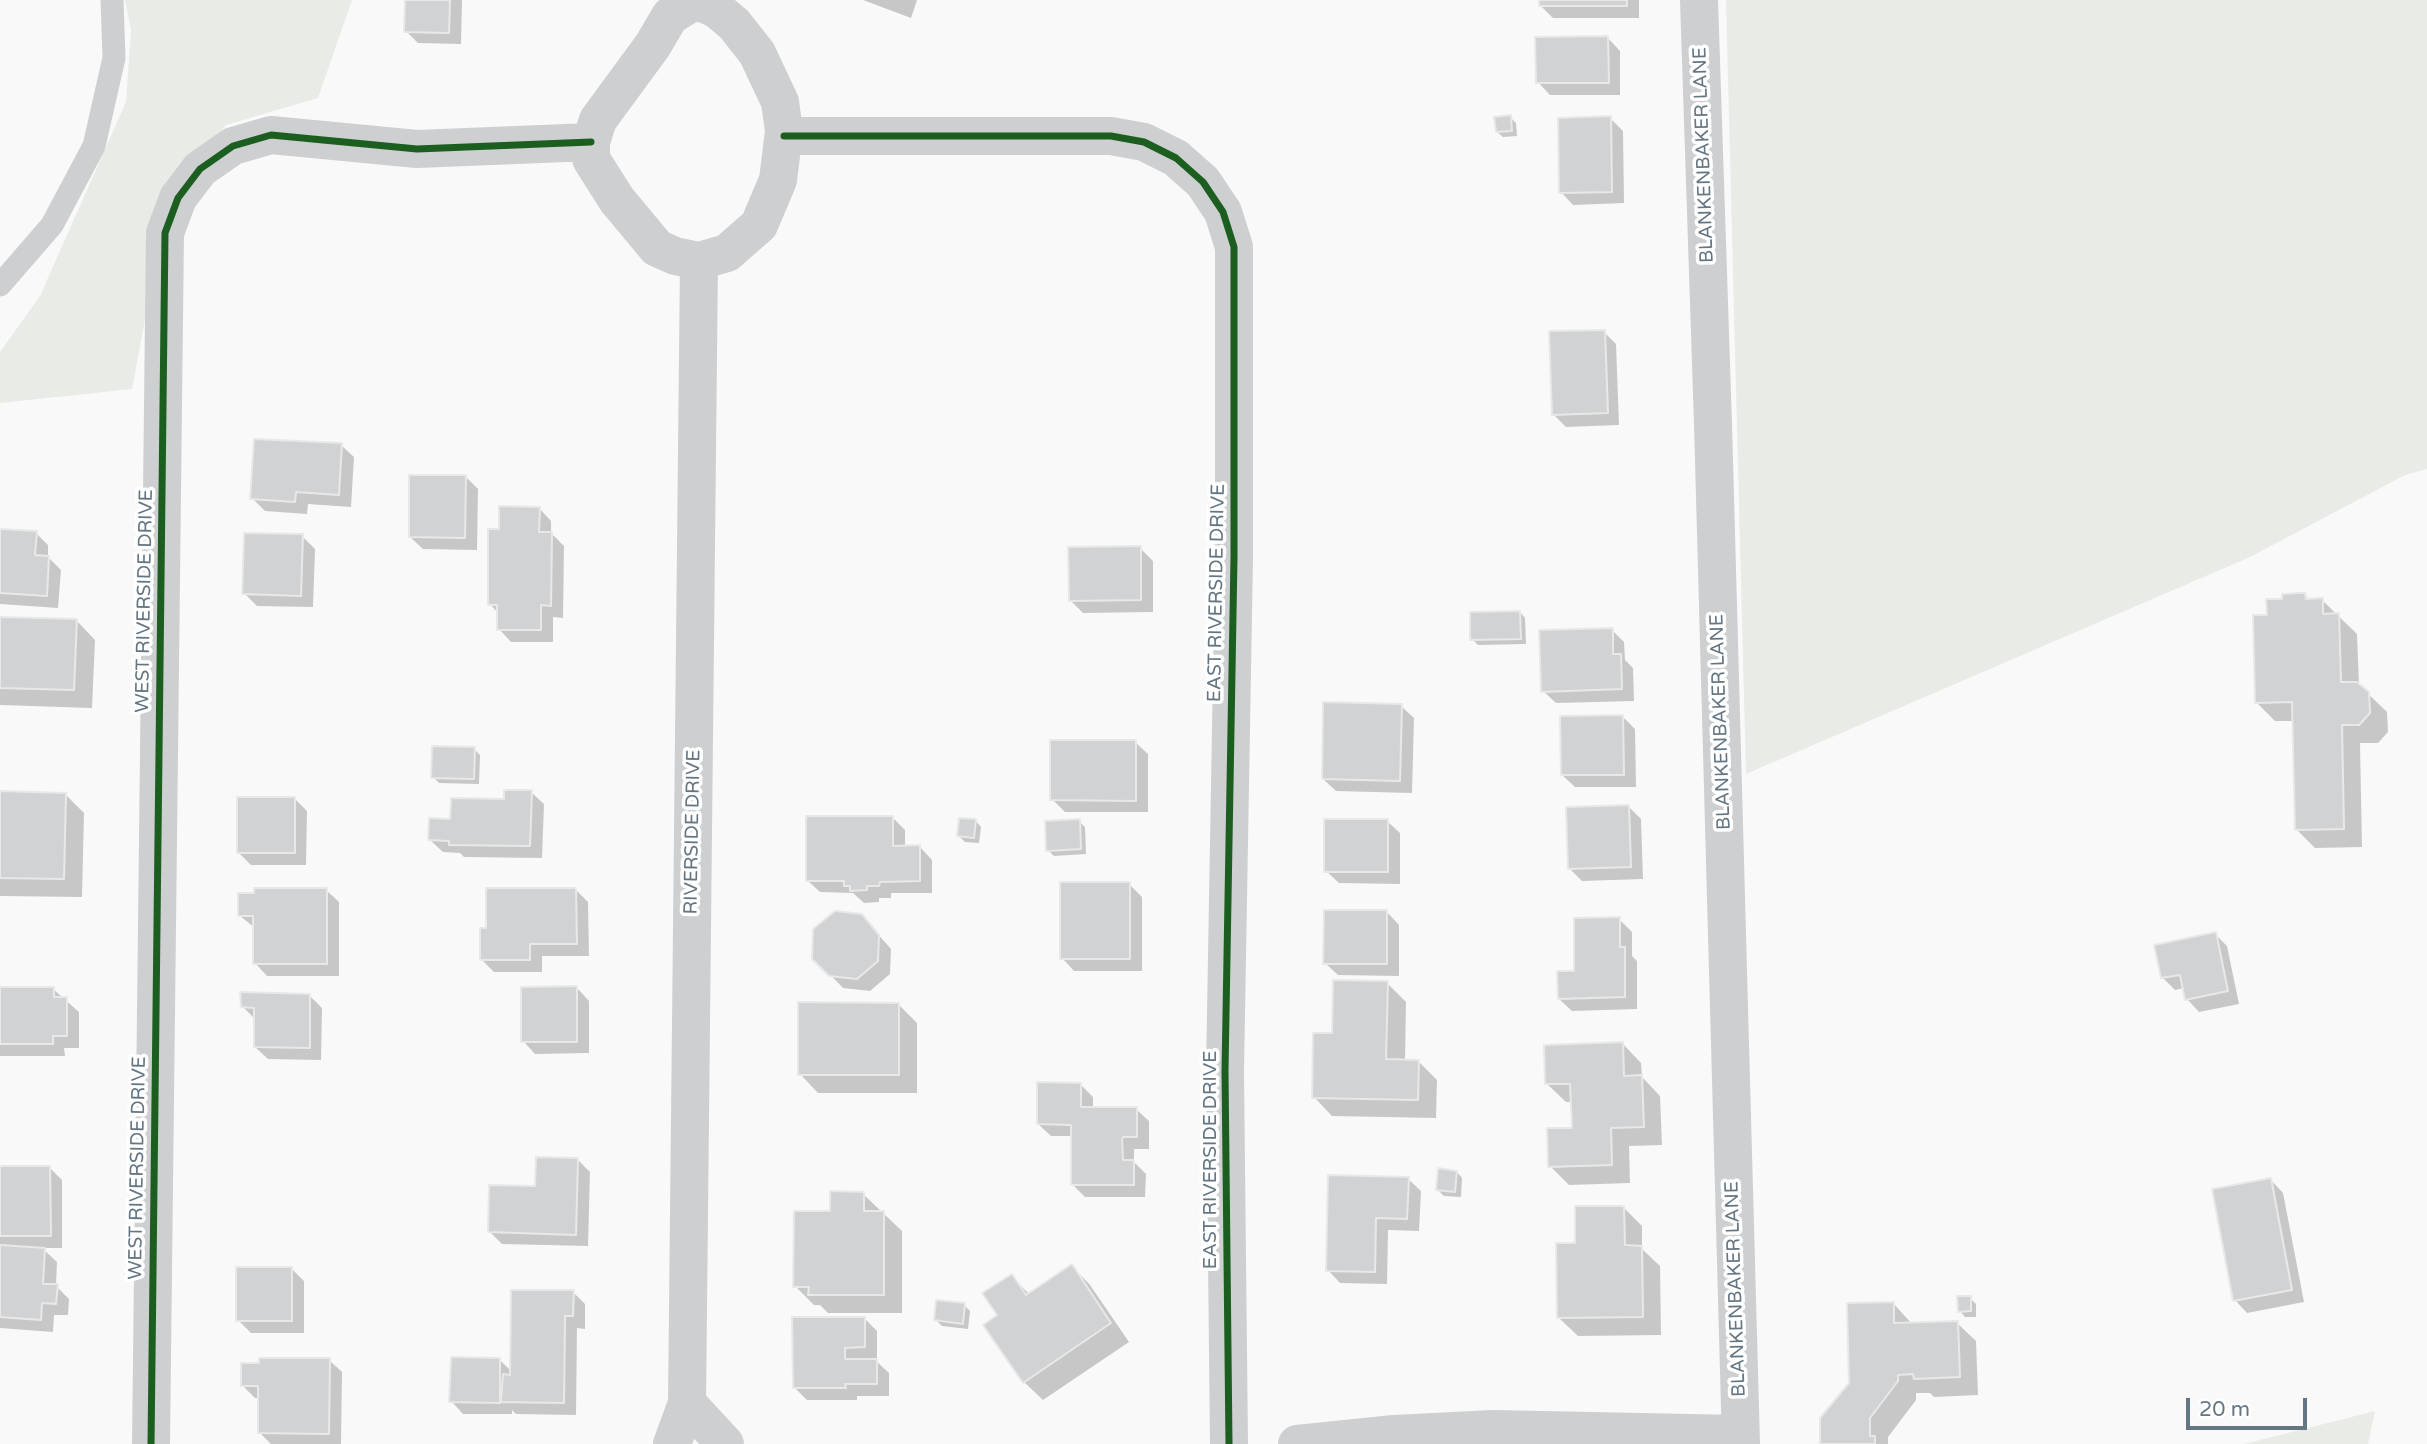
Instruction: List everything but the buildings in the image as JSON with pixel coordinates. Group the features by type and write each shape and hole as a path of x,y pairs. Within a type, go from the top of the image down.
{"street":[{"name":"BLANKENBAKER LANE","path":"1699,0 1741,1439"},
{"path":"699,1 716,9 734,24 757,53 780,102 784,136 778,180 759,225 727,253 699,261 675,256 657,248 611,190 591,159 591,142 598,120 653,45 670,16 699,1"},
{"name":"WEST RIVERSIDE DRIVE","path":"151,1444 165,233 178,198 200,169 233,146 271,135 417,149 591,142"},
{"name":"EAST RIVERSIDE DRIVE","path":"784,136 1111,136 1143,142 1176,158 1203,182 1223,212 1234,247 1234,557 1225,1070 1229,1444"},
{"name":"RIVERSIDE DRIVE","path":"672,1444 687,1403 699,261"},
{"path":"687,1403 725,1444"},
{"path":"1297,1444 1394,1434 1493,1429 1741,1439"}],"lane":[{"path":"0,285 52,225 94,146 114,58 112,0"}],"shaded area":[{"path":"125,0 352,0 318,98 226,125 168,196 132,389 0,403 0,352 40,296 126,102 131,30"},
{"path":"1726,0 2427,0 2427,469 2405,475 2250,557 1746,774"},
{"path":"2375,1411 2368,1444 2244,1444"}],"cycle path":[{"path":"151,1444 165,233 178,198 200,169 233,146 271,135 417,149 591,142"},
{"path":"784,136 1111,136 1144,142 1176,158 1203,182 1223,212 1234,247 1234,557 1225,1071 1229,1444"}]}
